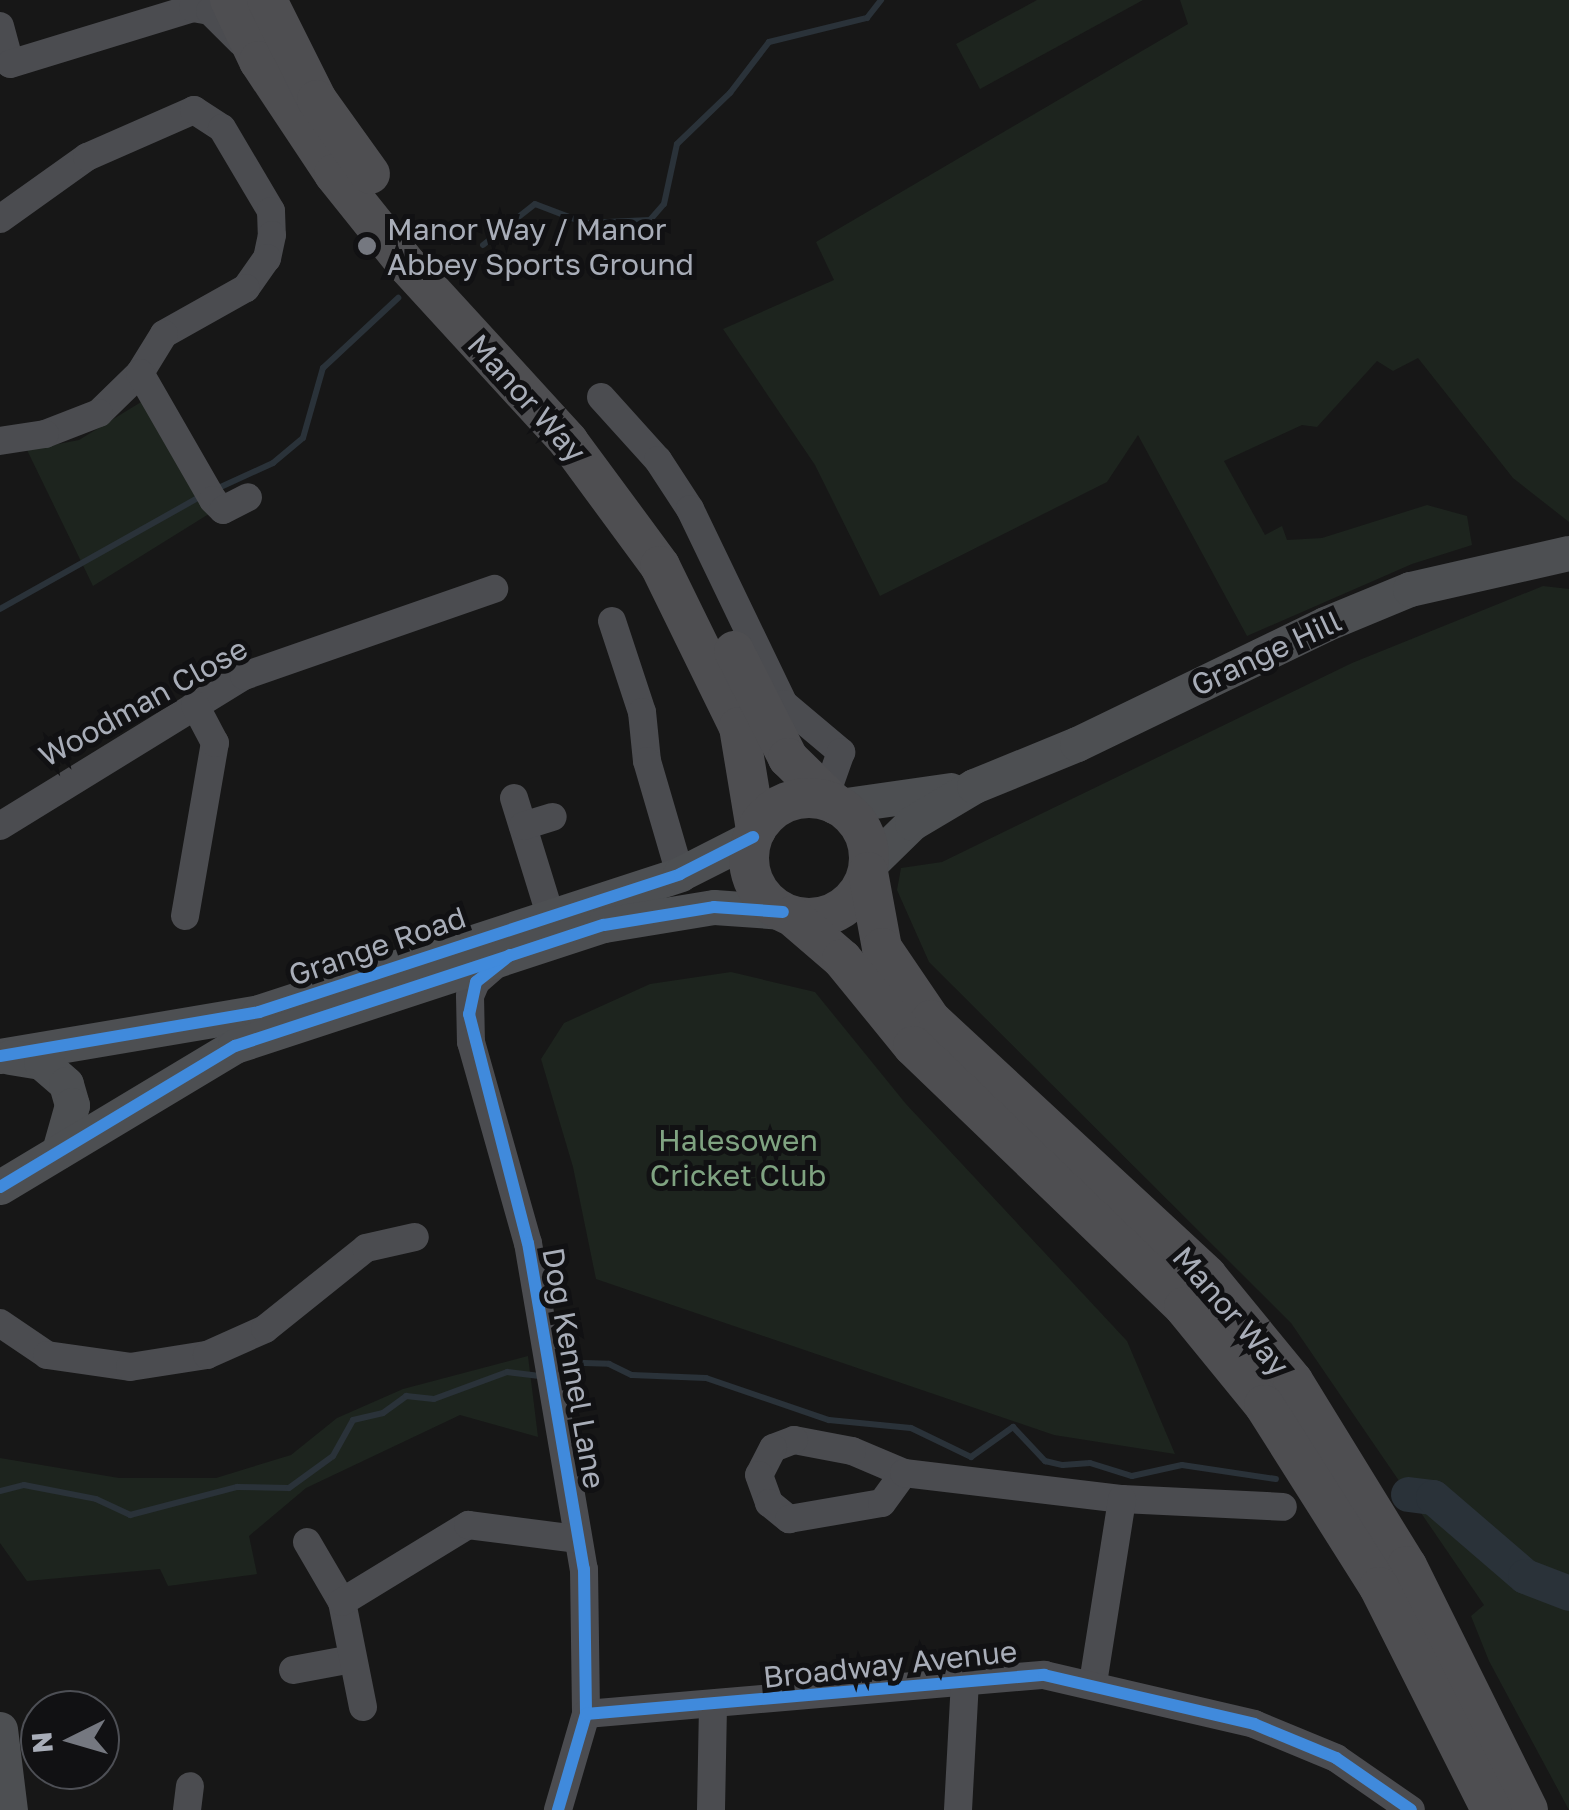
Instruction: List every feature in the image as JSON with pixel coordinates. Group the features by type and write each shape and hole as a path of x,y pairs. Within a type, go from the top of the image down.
{"highway":[{"name":"Manor Way","path":"230,0 259,62 295,120 407,266 568,440 632,522 702,646 738,727 751,771 755,834"},
{"name":"Manor Way","path":"266,0 317,100 350,148 433,256 612,451 679,546 755,669 788,758 831,801"},
{"path":"831,801 864,833 868,868 857,896 840,910 787,914 755,884 755,834 784,804 831,801"},
{"name":"Manor Way","path":"868,868 882,948 931,1020 1207,1276 1292,1381 1407,1566 1528,1810"},
{"name":"Manor Way","path":"787,914 842,959 913,1046 1184,1307 1264,1405 1379,1586 1490,1810"}],"main road":[{"name":"Grange Hill","path":"868,868 912,823 974,786 1410,590 1569,553"},
{"name":"Grange Hill","path":"831,801 974,786"},
{"name":"Grange Road","path":"2,1056 259,1012 680,874 755,834"},
{"name":"Grange Road","path":"0,1187 235,1046 510,955 655,914 714,907 787,914"},
{"path":"2,1056 41,1062 66,1084 72,1105 59,1151"},
{"path":"0,1729 10,1810"}],"street":[{"path":"0,26 10,64 177,6 210,12 259,62"},
{"path":"0,219 87,157 194,110 222,128 271,211 272,235 266,258 246,288 164,334 140,373 100,413 71,426 0,441"},
{"path":"140,373 223,510 248,497"},
{"path":"602,397 658,460 690,509 755,669"},
{"name":"Woodman Close","path":"0,826 244,676 494,589"},
{"path":"612,622 642,712 647,761 680,874"},
{"path":"185,916 215,743 195,706"},
{"path":"514,798 550,914"},
{"path":"523,826 553,817"},
{"name":"Dog Kennel Lane","path":"510,955 476,982 471,1042 549,1346 558,1434 578,1540 589,1647 586,1714 558,1810"},
{"path":"0,1323 47,1355 130,1367 208,1355 264,1328 353,1256 415,1237"},
{"path":"904,1473 882,1503 802,1520 789,1519 768,1503 759,1475 773,1448 794,1440 852,1451 904,1473 1122,1499 1283,1506"},
{"path":"1093,1683 1122,1499"},
{"path":"342,1602 468,1525 578,1540"},
{"path":"307,1542 342,1602 364,1707"},
{"path":"293,1670 352,1658"},
{"name":"Broadway Avenue","path":"586,1714 1044,1675 1093,1683 1300,1742 1336,1758 1411,1810"},
{"path":"958,1810 965,1681"},
{"path":"711,1810 713,1706"}],"green space":[{"path":"1037,0 1143,0 980,89 956,44"},
{"path":"1180,0 1569,0 1569,522 1513,478 1418,358 1393,371 1377,361 1317,427 1302,425 1224,461 1265,535 1282,526 1287,540 1322,538 1427,505 1467,516 1472,545 1412,564 1247,636 1138,435 1107,482 880,596 815,465 723,329 834,280 816,242 1188,24"},
{"path":"146,399 212,512 93,586 27,450 79,440"},
{"path":"1543,586 1569,589 1569,1810 1489,1661 1471,1616 1484,1605 1291,1323 929,962 897,890 901,868 942,862 1352,663"},
{"name":"Halesowen Cricket Club","path":"731,972 815,992 906,1104 1127,1341 1175,1454 1054,1435 596,1279 573,1167 541,1059 564,1023 650,984"},
{"path":"528,1356 538,1437 460,1415 306,1488 249,1536 257,1574 168,1586 160,1569 27,1581 0,1543 0,1458 119,1478 216,1478 291,1455 337,1418 403,1389"}],"waterway":[{"path":"483,245 535,204 585,223 650,220 664,204 677,144 730,93 769,42 867,18 881,0"},
{"path":"214,490 273,463 303,438 323,368 398,298"},
{"path":"0,609 203,495"},
{"path":"560,1374 584,1363 609,1364 632,1375 706,1378 829,1420 911,1428 971,1457 1013,1427 1045,1461 1063,1465 1090,1463 1132,1476 1182,1465 1276,1479"},
{"path":"0,1491 24,1485 96,1499 130,1515 237,1487 289,1488 333,1456 353,1420 383,1413 406,1396 434,1399 507,1372 542,1376"},
{"path":"1408,1494 1433,1497 1525,1576 1569,1593"}],"cycle path":[{"path":"0,1056 259,1012 680,874 753,837"},
{"path":"0,1187 235,1046 604,925 714,907 783,912"},
{"path":"510,955 476,982 469,1014 528,1243 584,1569 586,1714 558,1810"},
{"path":"586,1714 1044,1675 1254,1724 1336,1758 1411,1810"}],"place":[{"name":"Manor Way / Manor Abbey Sports Ground","path":"367,246"}]}
